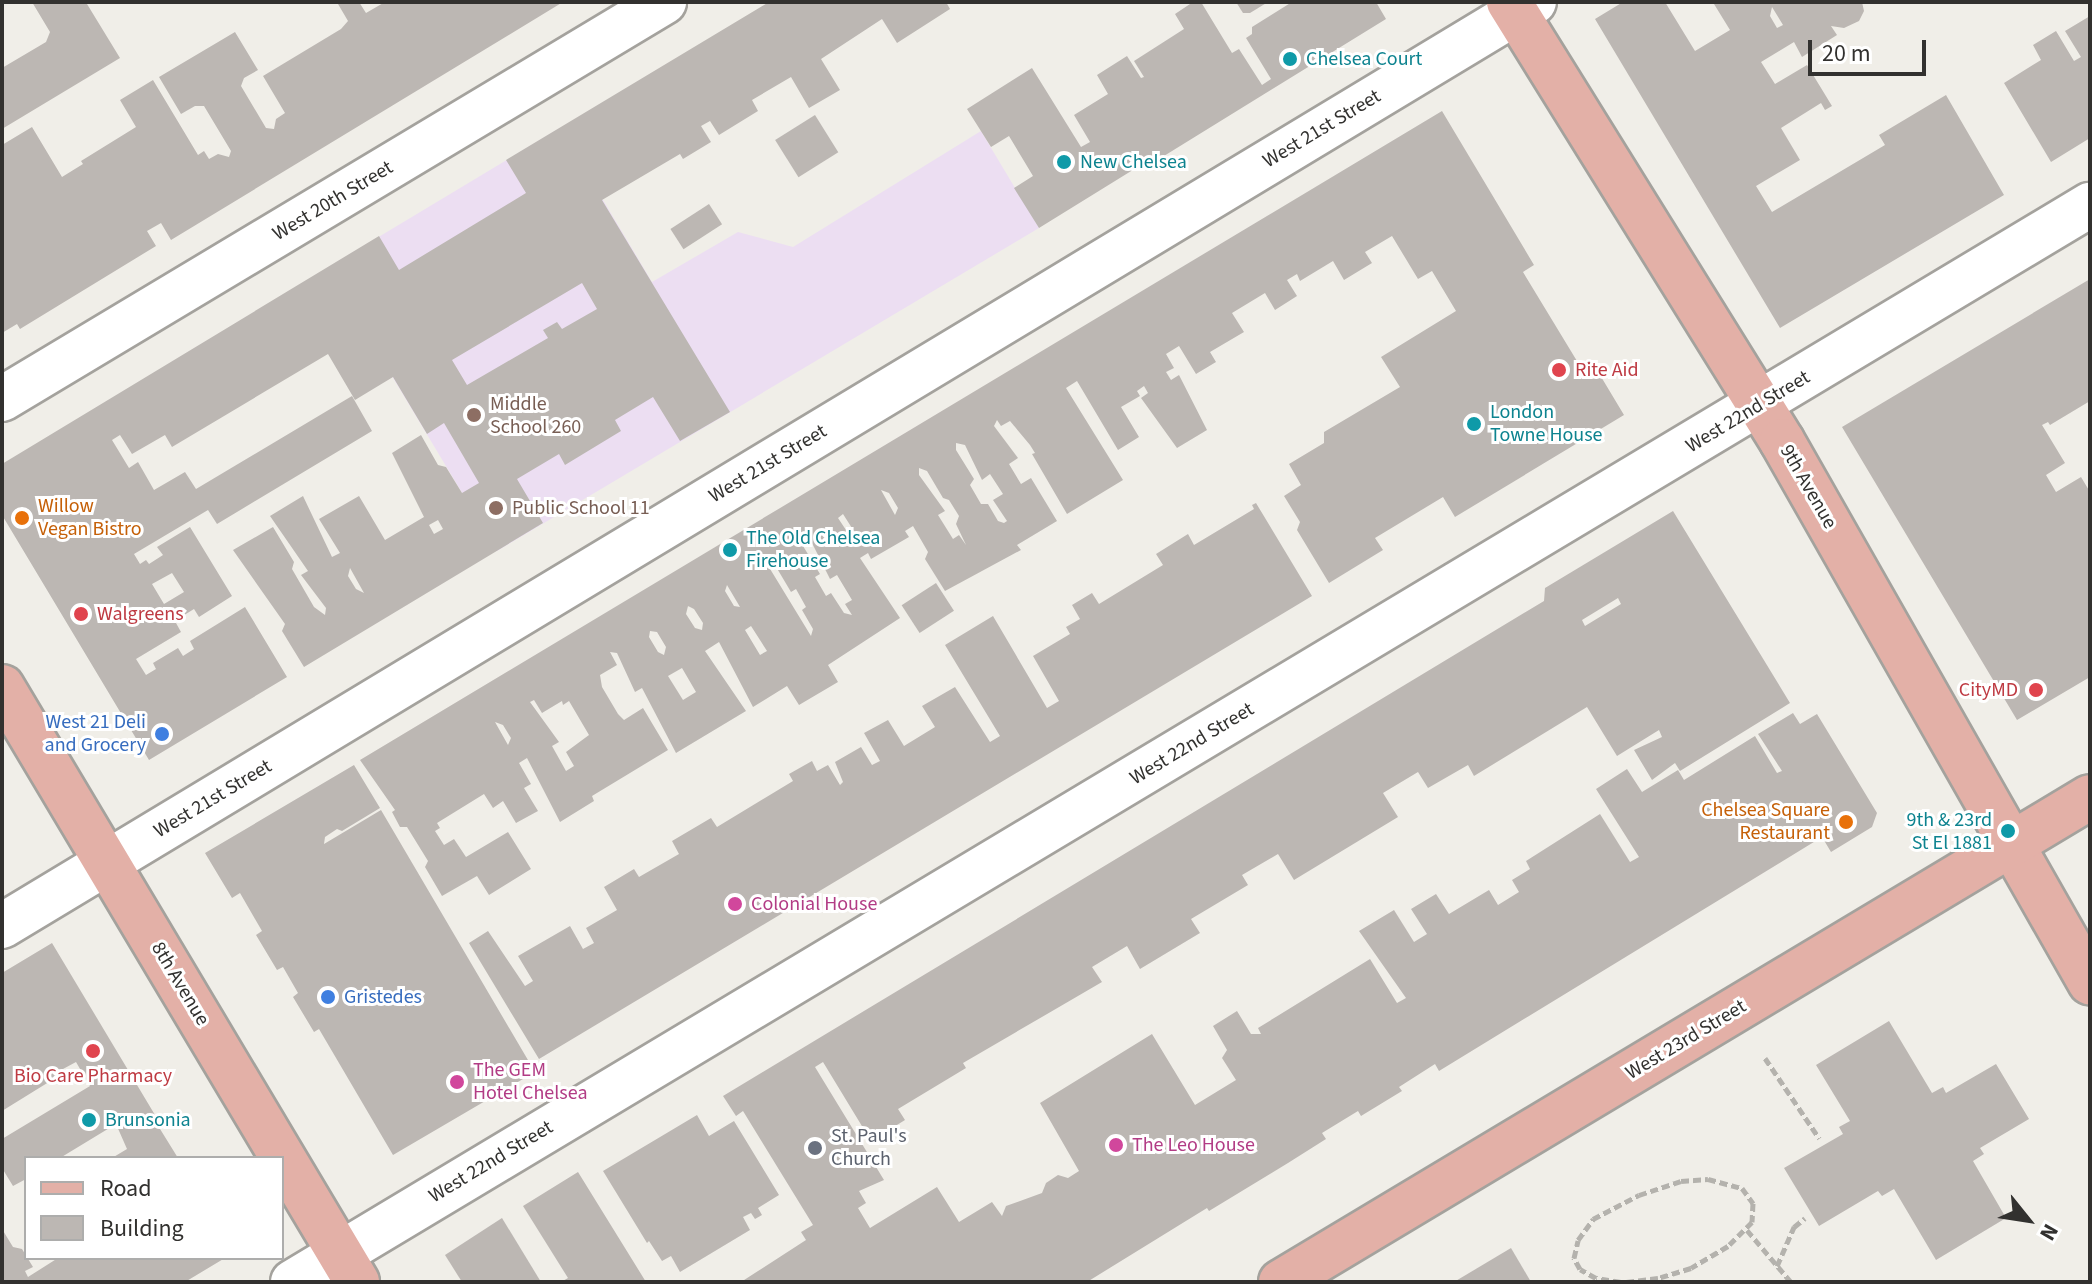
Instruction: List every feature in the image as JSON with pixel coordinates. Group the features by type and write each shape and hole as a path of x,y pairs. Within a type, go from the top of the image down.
{"main road":[{"name":"9th Avenue","path":"1520,5 1760,406 1980,783 2090,982"},
{"name":"8th Avenue","path":"2,687 282,1156"},
{"name":"West 23rd Street","path":"1281,1282 2090,797"},
{"name":"8th Avenue","path":"284,1159 349,1268"}],"street":[{"name":"West 20th Street","path":"2,399 664,2"},
{"name":"West 21st Street","path":"2,926 1520,5"},
{"name":"West 22nd Street","path":"293,1282 349,1268 2090,205"}],"path":[{"path":"1765,1058 1819,1138"},
{"path":"1708,1179 1742,1188 1753,1203 1752,1222 1747,1230 1691,1268 1658,1278 1622,1282 1596,1278 1580,1269 1574,1258 1578,1240 1593,1219 1639,1195 1681,1181 1708,1179"},
{"path":"1777,1266 1794,1227 1805,1218"},
{"path":"1747,1230 1791,1282"}],"shaded area":[{"path":"560,128 652,282 738,232 793,247 981,131 1039,228 497,551 327,268"}],"building":[{"path":"32,2 91,2 87,4 120,58 2,129 2,68 46,42 50,32"},
{"path":"359,2 366,13 385,2 563,2 171,240 161,223 147,231 156,246 20,329 17,324 2,333 2,145 32,127 62,177 83,164 81,161 136,127 120,100 153,80 198,155 204,151 209,159 218,154 229,157 231,151 204,106 195,106 181,114 159,77 235,32 258,70 244,78 241,86 266,128 274,129 276,119 285,113 263,76 341,29 348,21 338,4"},
{"path":"769,2 946,2 950,9 897,43 882,19 821,59 840,90 809,108 791,77 752,100 758,111 719,135 710,121 701,126 711,142 683,159 680,154 602,200 730,412 680,441 653,397 615,420 621,431 565,465 559,454 517,479 543,523 304,667 282,631 285,624 233,550 273,527 294,562 292,569 314,607 325,615 326,608 301,575 308,571 270,516 303,496 332,557 340,553 319,519 359,496 385,540 424,517 392,453 421,435 438,465 446,467 462,493 479,483 444,423 427,434 393,377 355,400 328,354 172,447 165,435 132,454 120,435 112,440 129,468 138,462 154,490 185,472 196,489 352,396 372,431 217,524 208,510 134,554 140,564 146,560 149,564 163,555 157,547 190,527 232,596 199,617 194,609 181,617 183,619 176,623 181,632 136,659 146,675 156,669 153,663 178,648 183,656 194,649 190,641 245,607 287,677 149,760 2,515 2,464 379,236 399,270 526,193 506,160","holes":["582,283 597,309 562,329 557,322 543,330 548,338 467,385 452,360","438,520 443,529 434,534 429,525","350,568 364,593 356,589 348,576","172,573 184,592 164,604 152,584"]},
{"path":"1193,2 1201,2 1232,53 1239,49 1262,85 1271,79 1246,38 1252,34 1252,27 1292,2 1376,2 1386,19 1151,164 1149,160 1039,228 1014,188 1033,176 1009,136 991,147 967,109 1032,68 1081,147 1090,142 1074,115 1108,94 1097,75 1127,56 1141,78 1144,77 1134,61 1184,29 1175,14"},
{"path":"1236,2 1268,2 1250,13 1243,13"},
{"path":"1623,2 1665,2 1695,51 1730,30 1714,4 1718,2 1862,2 1864,11 1859,21 1844,28 1831,26 1837,35 1802,57 1794,42 1761,62 1775,84 1807,65 1832,106 1825,110 1821,103 1781,128 1800,160 1756,186 1772,212 1885,145 1879,135 1946,95 2004,195 1780,328 1595,19","holes":["1772,7 1783,25 1777,28 1770,16"]},
{"path":"2090,16 2090,138 2051,162 2004,83 2041,60 2033,45 2056,31 2074,61 2081,57 2065,31"},
{"path":"1442,111 1534,265 1523,272 1580,366 1591,360 1624,415 1455,517 1443,497 1375,538 1383,550 1329,583 1297,530 1300,522 1284,496 1301,485 1289,464 1324,443 1324,432 1400,387 1381,357 1456,311 1432,271 1418,279 1392,236 1365,252 1372,263 1344,280 1333,261 1300,281 1297,274 1287,280 1297,296 1275,310 1265,293 1232,313 1244,332 1210,352 1216,362 1196,374 1179,346 1166,354 1174,368 1166,372 1171,380 1179,375 1207,430 1177,448 1141,398 1148,393 1144,386 1137,391 1140,396 1121,407 1139,437 1118,450 1077,381 1066,388 1123,480 1067,514 1032,454 1035,453 1030,445 1010,421 1001,426 997,420 994,426 1018,458 1009,464 1021,484 1031,478 1057,521 1017,545 1021,550 945,591 925,559 928,552 913,526 905,531 909,537 871,559 868,553 860,558 900,618 828,665 838,682 799,705 787,686 753,707 719,642 705,651 746,711 676,753 642,688 635,692 617,653 610,652 617,665 600,675 602,687 624,720 643,708 668,750 592,796 594,801 560,822 527,758 519,763 531,784 524,788 538,811 516,823 503,801 493,808 484,794 437,823 440,828 435,831 444,845 454,839 466,857 508,832 531,869 489,895 477,876 442,896 425,867 428,861 407,827 400,827 392,812 395,810 360,760","holes":["956,443 965,445 982,480 990,474 1003,494 993,500 1007,521 998,521 988,504 981,504 970,485 974,479 956,450","919,468 927,471 943,498 949,500 959,516 956,524 966,545 959,535 953,539 938,515 945,511 919,475","881,490 889,493 898,508 895,515","843,514 857,536 850,536 838,518","803,535 808,535 830,579 837,575 852,600 845,604 852,615 844,613 831,593 826,596 815,577 820,574 800,541","764,559 772,560 791,592 796,589 806,607 802,610 813,629 811,636","727,585 740,607 734,606 725,591","688,606 694,609 703,623 702,630 695,628 686,614","751,626 767,651 760,655 745,630","650,631 657,632 666,647 664,655 658,652 649,637","682,668 696,692 683,700 668,676","534,700 542,713 562,701 563,705 569,701 589,735 566,752 574,766 566,771 552,746 559,742 530,702","495,722 503,725 511,738 508,745"]},
{"path":"815,115 838,152 798,177 775,140"},
{"path":"709,204 722,224 683,249 670,229"},
{"path":"2090,279 2090,401 2050,425 2048,422 2042,425 2065,463 2046,475 2056,492 2081,477 2090,492 2090,677 2017,720 1842,427"},
{"path":"1256,503 1312,596 539,1059 469,943 488,931 525,986 533,981 518,956 570,926 583,949 594,943 586,928 617,910 604,887 634,869 639,877 679,854 672,841 711,818 717,827 793,781 789,774 812,761 817,771 828,765 840,785 843,782 835,762 861,747 872,765 880,761 864,733 888,720 904,746 935,727 922,706 955,687 990,742 1000,736 945,645 993,616 1047,708 1059,701 1033,656 1070,634 1066,627 1080,619 1072,605 1092,593 1099,604 1163,565 1156,554 1188,534 1194,545 1254,509 1252,505"},
{"path":"1673,511 1790,703 1680,771 1675,763 1652,780 1634,750 1662,737 1659,730 1617,756 1587,707 1474,776 1468,765 1428,788 1418,772 1383,793 1398,817 1294,880 1278,854 1242,875 1248,885 1191,919 1200,933 1140,969 1127,946 1092,967 1102,982 963,1063 966,1068 898,1109 905,1120 871,1141 823,1062 815,1067 884,1180 859,1191 866,1203 858,1208 870,1228 937,1187 959,1222 992,1202 1002,1216 1006,1206 1042,1193 1046,1183 1058,1175 1068,1178 1079,1171 1040,1103 1152,1034 1195,1105 1236,1080 1222,1058 1227,1050 1213,1026 1237,1011 1251,1034 1261,1034 1258,1028 1370,959 1397,1003 1406,998 1359,931 1394,910 1414,942 1427,934 1411,909 1436,894 1449,914 1489,890 1498,905 1519,892 1512,880 1530,869 1526,861 1600,814 1630,862 1639,857 1596,789 1627,769 1642,792 1678,770 1684,780 1755,736 1777,773 1782,771 1758,734 1793,713 1800,724 1817,714 1877,813 1872,827 1831,852 1822,837 1439,1071 1435,1064 1399,1087 1402,1091 1361,1116 1358,1111 1322,1133 1326,1139 1288,1163 1209,1211 1207,1208 1087,1282 741,1282 806,1240 801,1232 813,1225 743,1111 736,1116 723,1096 1544,601 1545,588","holes":["1618,598 1621,604 1585,626 1582,620"]},
{"path":"936,583 954,611 920,633 902,605"},
{"path":"354,765 380,808 342,831 337,829 325,837 324,844 381,810 535,1072 393,1155 319,1029 314,1032 293,997 298,993 283,967 277,970 256,935 262,931 240,893 232,898 205,853"},
{"path":"52,943 177,1156 115,1156 127,1149 116,1124 63,1156 24,1156 24,1180 13,1186 2,1168 2,1139 90,1086 76,1062 2,1111 2,973"},
{"path":"1889,1021 1932,1093 1943,1087 1946,1093 1996,1064 2029,1119 1980,1148 1984,1154 1973,1161 2006,1218 1936,1260 1894,1189 1882,1196 1878,1191 1819,1226 1784,1168 1843,1134 1839,1127 1850,1121 1816,1065"},
{"path":"697,1115 709,1136 734,1121 779,1195 758,1208 762,1215 755,1219 751,1213 743,1217 750,1230 680,1272 671,1256 662,1261 649,1241 647,1243 603,1171"},
{"path":"578,1172 646,1282 561,1282 568,1278 523,1206"},
{"path":"502,1218 541,1282 462,1282 445,1255"},
{"path":"2,1229 13,1247 22,1249 24,1260 29,1260 33,1267 25,1271 28,1277 55,1260 222,1260 185,1282 2,1282"},
{"path":"1511,1248 1531,1282 1454,1282"}],"place":[{"name":"Chelsea Court","path":"1290,59"},
{"name":"New Chelsea","path":"1064,162"},
{"name":"Rite Aid","path":"1559,370"},
{"name":"Middle School 260","path":"474,415"},
{"name":"London Towne House","path":"1474,424"},
{"name":"Public School 11","path":"496,508"},
{"name":"Willow Vegan Bistro","path":"22,518"},
{"name":"The Old Chelsea Firehouse","path":"730,550"},
{"name":"Walgreens","path":"81,614"},
{"name":"CityMD","path":"2036,690"},
{"name":"West 21 Deli and Grocery","path":"162,734"},
{"name":"Chelsea Square Restaurant","path":"1846,822"},
{"name":"9th & 23rd St El 1881","path":"2008,831"},
{"name":"Colonial House","path":"735,904"},
{"name":"Gristedes","path":"328,997"},
{"name":"Bio Care Pharmacy","path":"93,1051"},
{"name":"The GEM Hotel Chelsea","path":"457,1082"},
{"name":"Brunsonia","path":"89,1120"},
{"name":"The Leo House","path":"1116,1145"},
{"name":"St. Paul's Church","path":"815,1148"}]}
